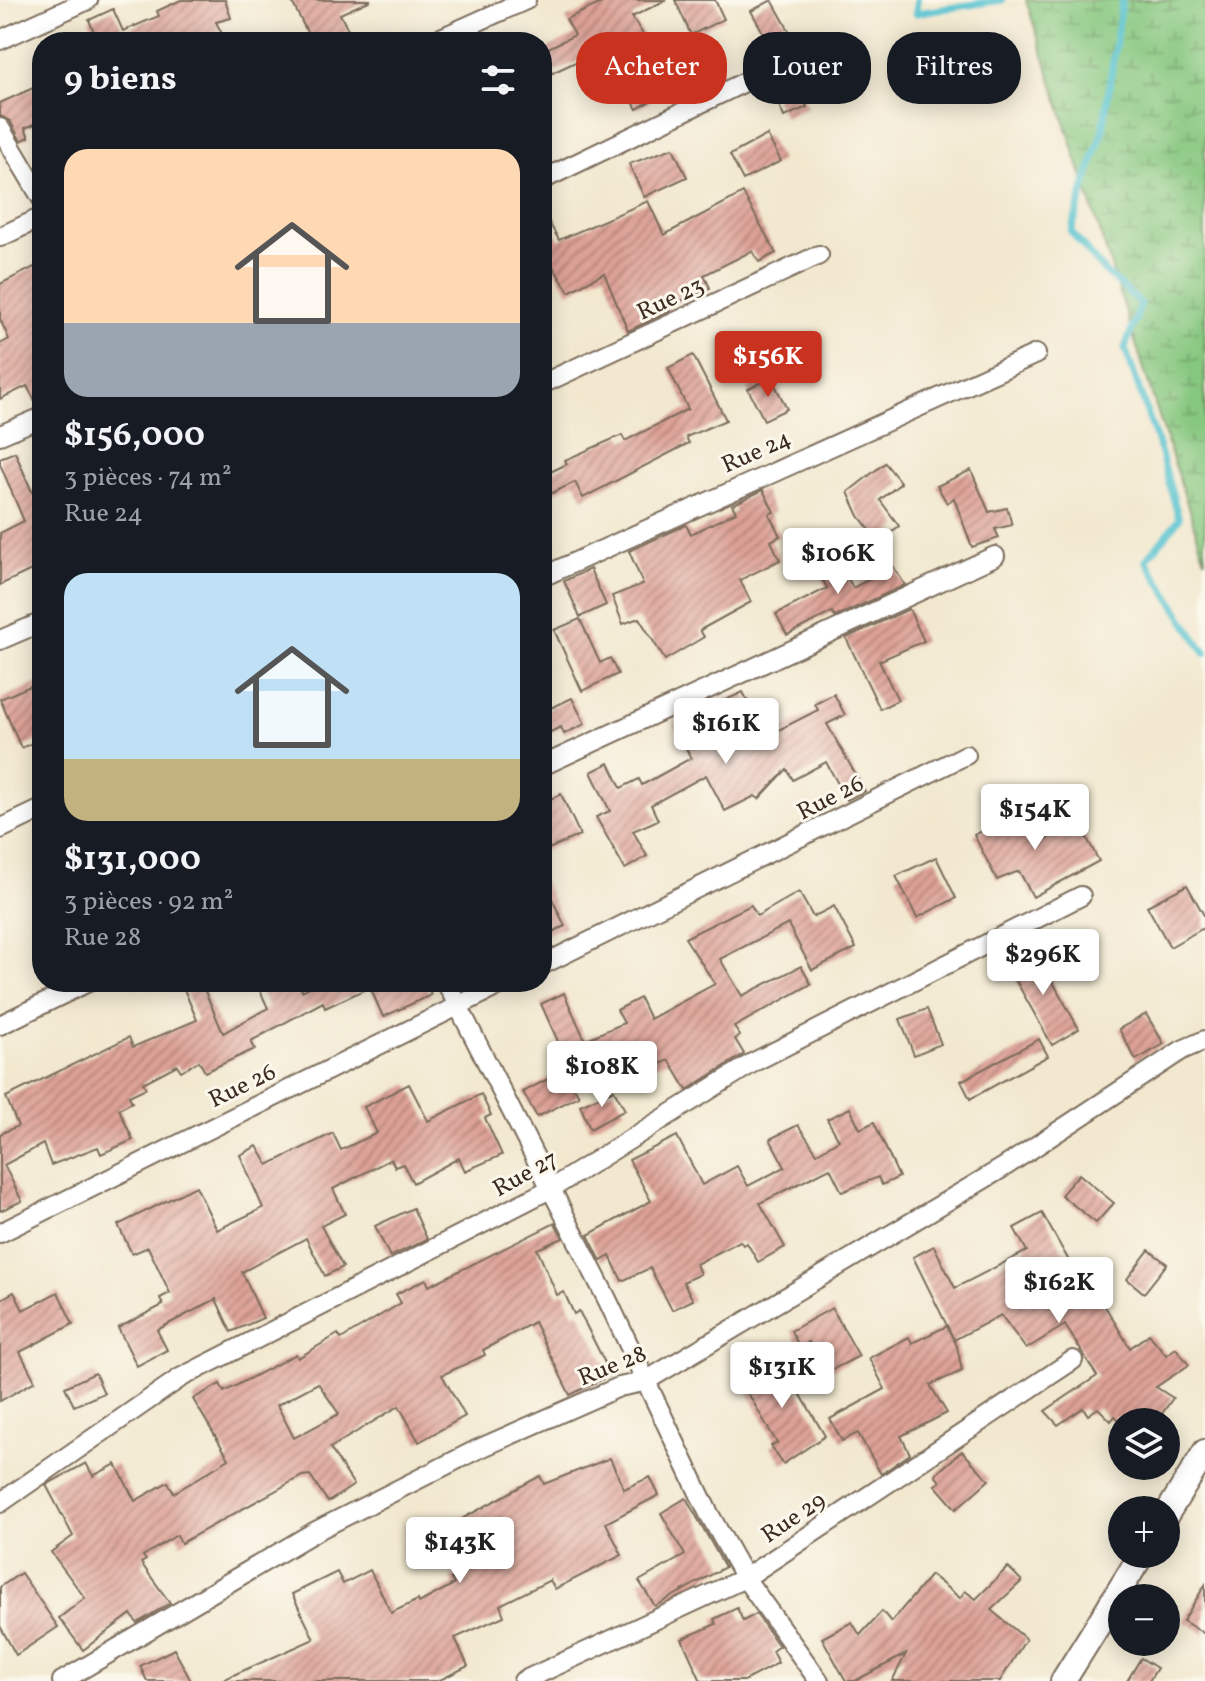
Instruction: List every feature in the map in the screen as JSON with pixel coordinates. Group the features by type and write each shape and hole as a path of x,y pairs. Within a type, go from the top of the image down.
{"street":[{"path":"0,40 88,0"},
{"path":"454,32 526,0"},
{"path":"552,175 743,83"},
{"path":"0,128 32,182"},
{"path":"0,237 32,222"},
{"name":"Rue 23","path":"552,379 819,255"},
{"name":"Rue 24","path":"552,572 767,472 1036,354"},
{"path":"0,435 32,421"},
{"path":"552,761 995,556"},
{"path":"0,640 32,626"},
{"name":"Rue 26","path":"552,960 966,755"},
{"path":"0,829 32,814"},
{"name":"Rue 27","path":"0,1503 180,1378 552,1188 754,1062 1081,896"},
{"path":"0,1025 68,992"},
{"path":"451,992 552,1188 644,1382 745,1578 819,1681"},
{"name":"Rue 26","path":"0,1233 485,992"},
{"name":"Rue 28","path":"62,1681 316,1531 476,1450 619,1387 644,1382 1004,1167 1182,1050 1205,1040"},
{"name":"Rue 29","path":"523,1681 745,1578 1073,1360"},
{"path":"1178,1496 1205,1452"},
{"path":"1063,1681 1133,1568"}],"green space":[{"path":"1026,0 1205,0 1205,560"}],"building":[{"path":"181,0 225,0 231,18 216,22 221,32 94,32 89,20 113,9 123,31 159,16 157,11"},
{"path":"291,0 371,0 340,14 349,32 307,32"},
{"path":"608,0 666,0 632,17 641,32 576,32 576,62 552,73 552,46 575,35 566,19"},
{"path":"675,0 715,0 724,19 697,32 690,32"},
{"path":"772,0 790,32 763,32 751,11"},
{"path":"32,89 32,125 25,128 29,137 21,141 10,121 0,116 0,103"},
{"path":"778,104 806,104 807,107 784,117"},
{"path":"767,135 781,161 743,180 730,155"},
{"path":"673,148 687,177 644,197 629,164"},
{"path":"743,193 776,253 759,262 752,251 704,275 710,288 667,307 670,311 628,331 604,273 569,292 552,265 552,228 559,240 648,201 664,235"},
{"path":"32,268 32,395 27,386 0,399 0,344 9,339 0,319 0,284"},
{"path":"693,355 726,420 686,437 689,443 583,498 575,482 552,493 552,471 567,464 565,460 622,435 625,441 688,409 668,368"},
{"path":"771,377 787,409 764,420 748,389"},
{"path":"15,452 32,492 32,570 0,585 0,533 24,521 0,458"},
{"path":"885,463 901,483 880,500 899,526 879,542 859,516 848,492"},
{"path":"971,470 989,512 1007,508 1012,525 995,529 999,538 972,547 954,498 947,503 937,486"},
{"path":"763,490 774,512 769,514 780,536 771,541 780,560 740,580 751,602 700,630 704,637 665,660 639,618 623,624 612,596 643,584 629,551 686,525 691,534 736,512 732,505"},
{"path":"837,559 853,588 893,566 905,585 835,617 832,612 787,635 776,614 827,588 817,569"},
{"path":"590,569 606,605 580,617 564,581"},
{"path":"909,609 924,641 879,661 898,700 880,709 846,638"},
{"path":"580,619 600,663 610,658 618,674 582,691 554,630"},
{"path":"32,685 32,743 21,748 0,699"},
{"path":"743,692 765,737 818,710 815,704 834,694 845,715 827,724 865,791 847,800 826,762 793,780 787,769 759,799 755,796 725,811 706,775 651,805 658,820 633,831 647,856 625,869 596,817 610,811 591,772 609,763 621,788 639,779 642,785 691,758 674,724"},
{"path":"572,698 585,724 564,734 561,727 552,731 552,707"},
{"path":"561,794 580,835 552,848 552,798"},
{"path":"1029,807 1046,839 1079,823 1099,861 1033,897 1019,871 997,880 974,835"},
{"path":"936,857 956,898 917,918 896,876"},
{"path":"1187,885 1205,917 1205,927 1170,947 1147,906"},
{"path":"799,892 813,917 834,906 856,948 812,970 788,924 720,959 742,996 801,966 811,984 734,1027 740,1036 735,1039 744,1054 687,1090 669,1060 624,1080 594,1056 570,1068 541,1004 564,993 585,1040 624,1023 617,1010 640,998 650,1019 715,984 685,938 751,905 757,916"},
{"path":"552,899 565,926 552,932"},
{"path":"1035,950 1079,1029 1052,1045 1007,965"},
{"path":"185,992 205,992 223,1033 268,1008 261,992 359,992 325,1008 323,1002 251,1041 255,1049 205,1072 199,1061 181,1071 177,1065 143,1083 146,1088 129,1096 132,1102 119,1109 133,1140 101,1154 98,1147 51,1165 43,1144 4,1165 22,1201 0,1211 0,1134 18,1126 6,1097 129,1037 133,1047 197,1020"},
{"path":"372,992 429,992 431,995 383,1017"},
{"path":"927,1009 941,1044 914,1055 900,1019"},
{"path":"1146,1014 1164,1044 1136,1060 1119,1029"},
{"path":"1039,1039 1048,1056 970,1099 961,1081"},
{"path":"565,1070 579,1096 537,1117 523,1092"},
{"path":"409,1084 428,1121 481,1094 491,1115 485,1118 502,1155 465,1171 459,1158 413,1183 403,1164 395,1167 391,1159 333,1189 345,1214 321,1226 343,1267 325,1276 306,1238 242,1272 263,1318 231,1332 216,1299 157,1330 167,1350 137,1366 118,1328 163,1305 160,1298 170,1293 148,1247 132,1254 118,1225 196,1186 217,1230 263,1208 240,1155 257,1146 268,1165 333,1133 341,1150 377,1133 364,1107"},
{"path":"614,1090 625,1110 590,1129 580,1105"},
{"path":"850,1108 860,1129 874,1122 899,1177 882,1185 878,1177 842,1192 830,1168 760,1203 785,1247 758,1262 747,1243 743,1245 740,1241 696,1264 700,1274 683,1282 693,1300 672,1310 650,1268 622,1281 610,1256 601,1261 588,1235 651,1201 629,1160 677,1136 702,1185 737,1166 748,1186 785,1167 770,1139 798,1125 817,1153 839,1140 827,1119"},
{"path":"1079,1174 1114,1203 1096,1223 1061,1195"},
{"path":"413,1208 427,1239 390,1257 375,1226"},
{"path":"1042,1213 1077,1275 1084,1271 1130,1348 1149,1334 1166,1355 1176,1348 1189,1365 1156,1387 1173,1398 1166,1408 1108,1408 1108,1418 1098,1408 1088,1415 1083,1408 1058,1425 1045,1411 1097,1376 1065,1325 1026,1349 1001,1315 954,1340 913,1257 934,1246 955,1288 1027,1251 1014,1228"},
{"path":"555,1223 563,1238 537,1249 557,1295 564,1292 574,1314 579,1311 611,1375 570,1395 534,1322 483,1350 485,1355 442,1375 465,1416 419,1442 399,1406 330,1448 354,1485 328,1502 310,1475 302,1476 181,1543 177,1535 143,1556 146,1560 141,1563 170,1603 137,1623 131,1614 83,1650 59,1618 85,1598 51,1552 73,1536 46,1485 86,1463 93,1476 116,1464 135,1501 168,1482 174,1493 229,1459 193,1399 220,1384 224,1392 296,1354 298,1358 338,1334 341,1339 401,1303 396,1294 426,1279 429,1286","holes":["318,1383 339,1414 294,1438 277,1405"]},
{"path":"1149,1250 1167,1264 1144,1293 1127,1279"},
{"path":"14,1292 23,1310 58,1292 73,1324 20,1352 35,1381 0,1401 0,1300"},
{"path":"832,1308 859,1356 826,1373 809,1342 800,1348 791,1331"},
{"path":"947,1326 957,1346 962,1371 930,1385 947,1413 901,1436 910,1454 881,1474 858,1433 842,1441 830,1419 885,1389 869,1358 909,1337 912,1343"},
{"path":"774,1357 794,1393 798,1390 825,1436 783,1464 771,1446 777,1443 738,1376"},
{"path":"95,1373 104,1393 74,1406 65,1387"},
{"path":"962,1451 989,1480 956,1509 935,1485 940,1482 935,1475"},
{"path":"610,1458 624,1489 650,1477 659,1495 606,1523 622,1555 555,1589 550,1580 500,1605 504,1616 455,1638 468,1666 438,1681 220,1681 314,1639 292,1594 337,1572 343,1584 370,1570 391,1613 418,1600 419,1603 454,1584 451,1579 482,1563 458,1521 540,1476 544,1484"},
{"path":"686,1498 725,1567 655,1606 639,1581 685,1555 661,1513"},
{"path":"1008,1567 1022,1581 991,1610 1026,1639 1000,1681 892,1681 906,1654 855,1681 846,1681 822,1638 852,1622 860,1635 882,1611 891,1622 931,1575 960,1598 965,1591 976,1599"},
{"path":"21,1573 58,1627 16,1655 0,1626 0,1587"},
{"path":"1205,1585 1205,1634 1183,1621"},
{"path":"737,1608 743,1621 756,1614 779,1646 772,1651 778,1663 744,1681 701,1681 682,1639 716,1624 714,1619"},
{"path":"174,1649 191,1681 147,1681 140,1666"},
{"path":"1141,1658 1157,1668 1149,1681 1127,1681"}],"waterway":[{"path":"917,0 916,13 1002,0"},
{"path":"1122,0 1103,129 1071,232 1104,271 1141,304 1125,348 1159,447 1179,519 1146,560 1205,653"}]}
